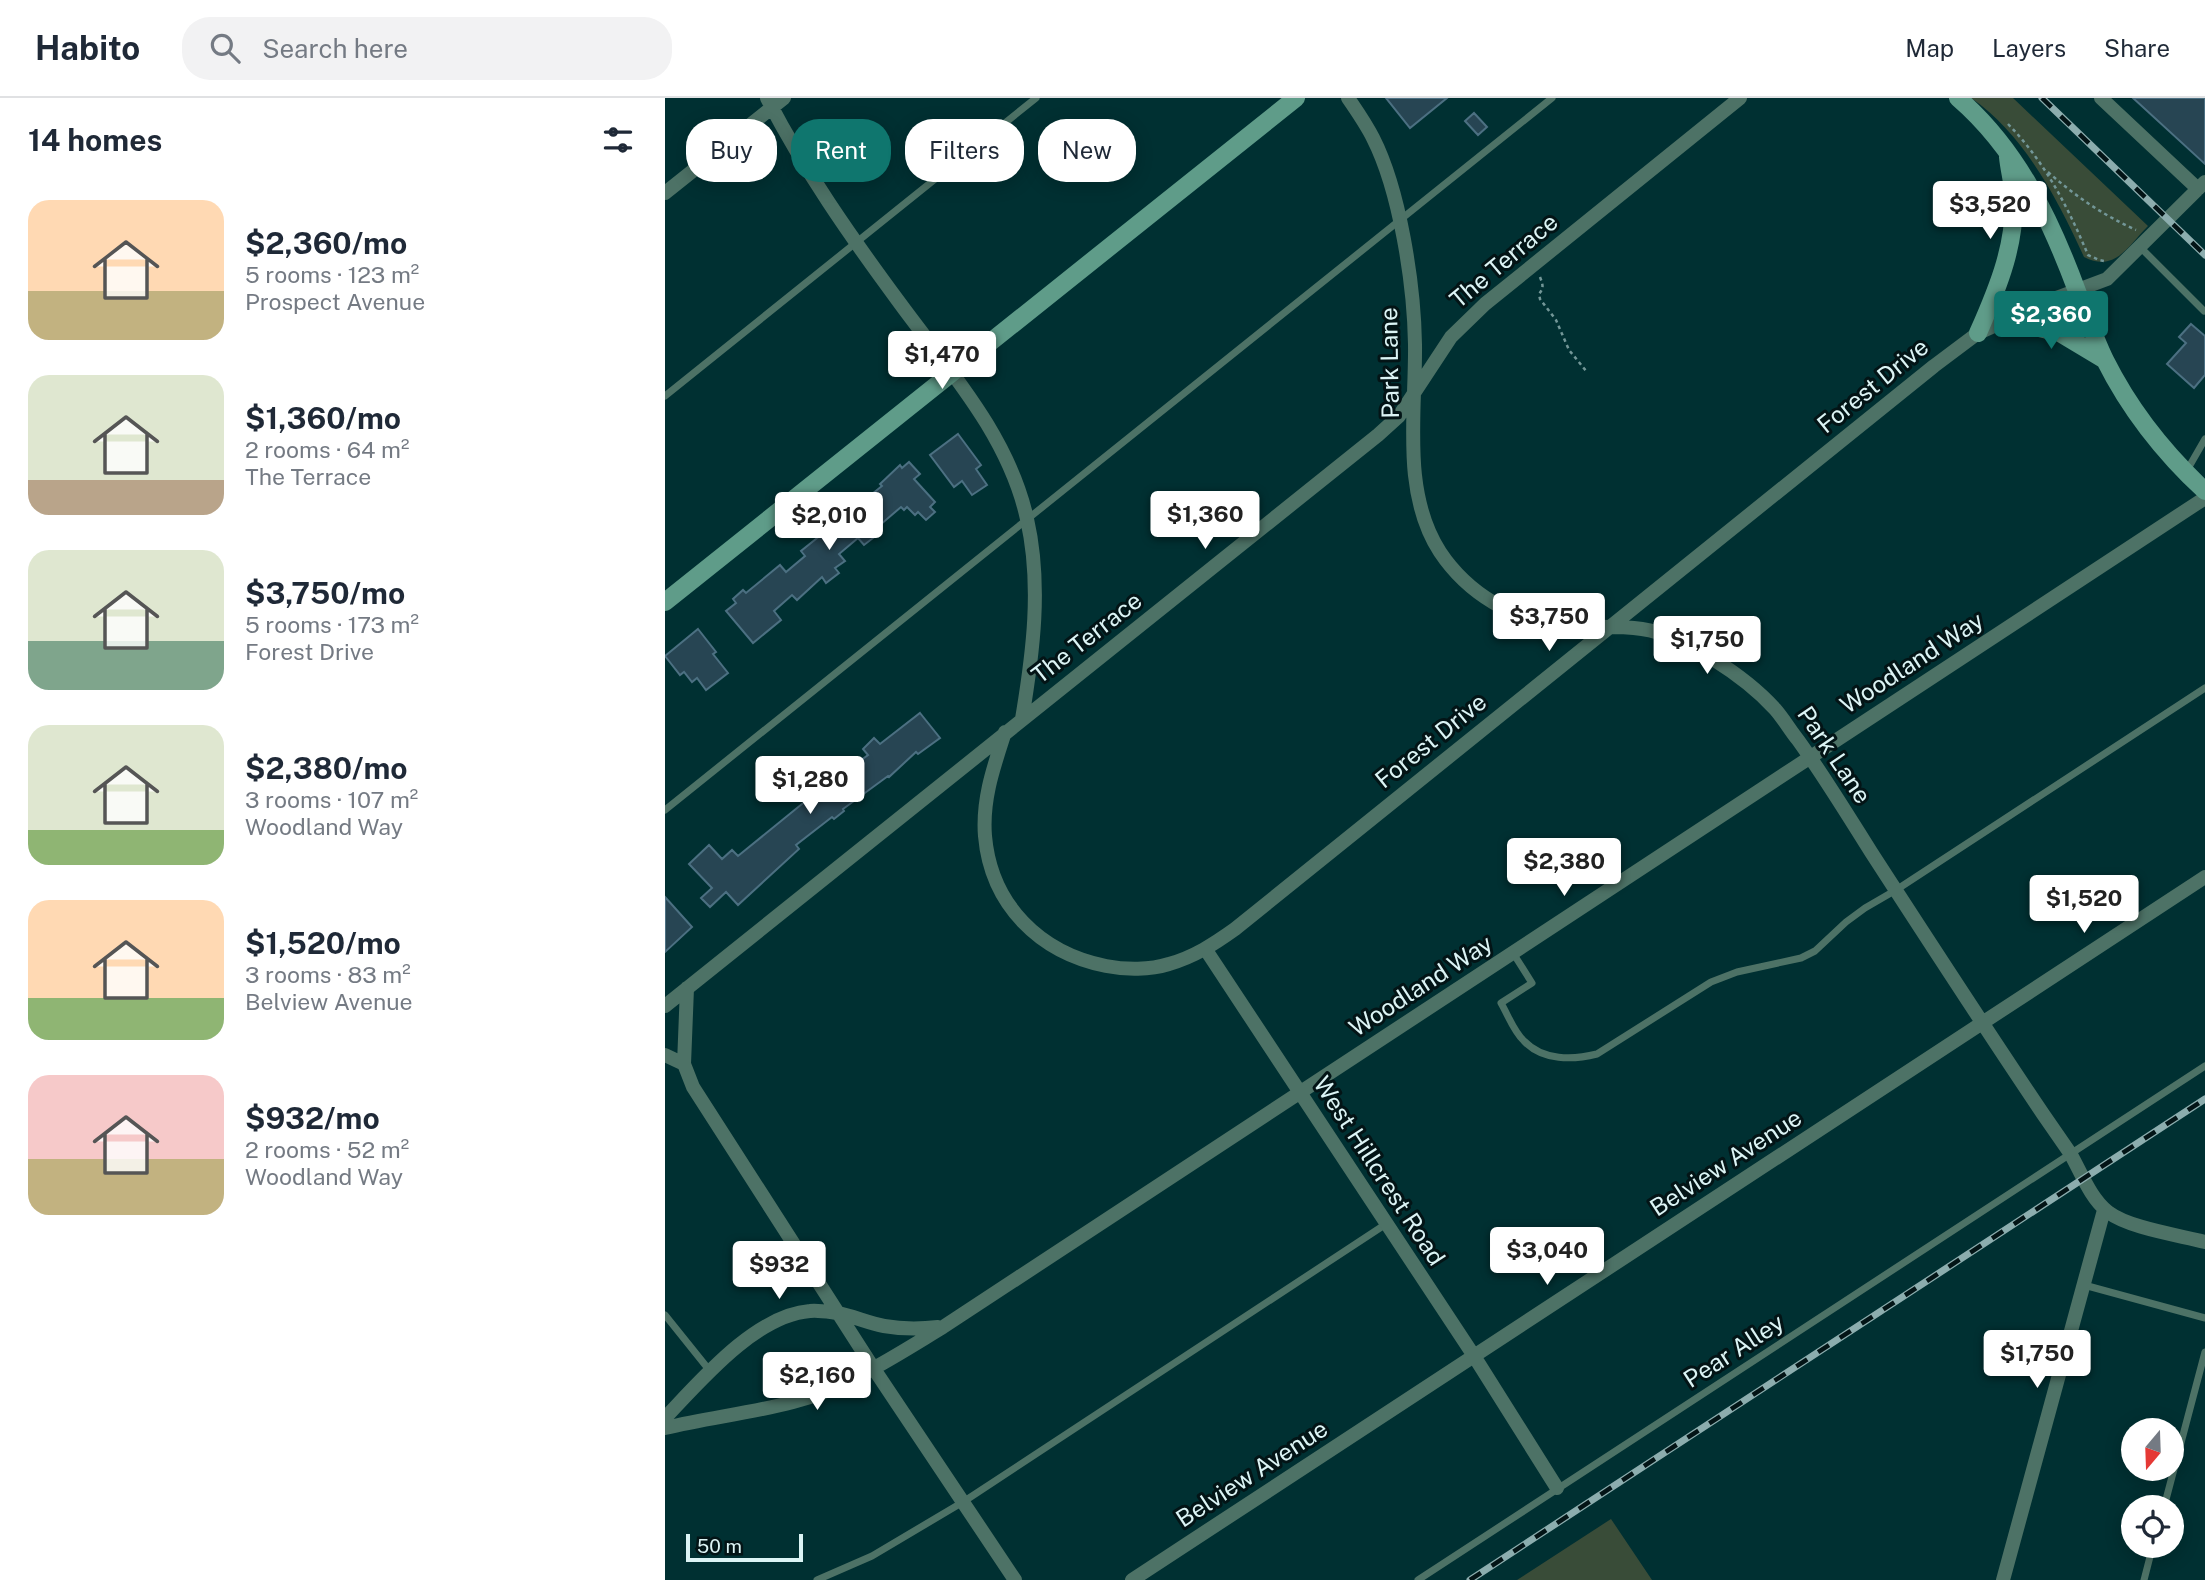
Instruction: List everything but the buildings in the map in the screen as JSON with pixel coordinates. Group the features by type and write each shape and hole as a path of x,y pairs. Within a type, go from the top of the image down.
{"street":[{"path":"665,193 769,103 784,98"},
{"path":"665,602 1296,98"},
{"name":"Park Lane","path":"1348,98 1375,141 1388,175 1400,220 1411,289 1415,338 1416,485 1424,519 1439,550 1460,577 1488,601 1507,611 1562,626 1645,629 1681,642 1746,682 1775,709 1810,757 1981,1023 2071,1155 2104,1210"},
{"name":"The Terrace","path":"665,1006 1378,435 1399,416 1441,349 1462,324 1740,98"},
{"path":"1958,98 1972,110 2006,150 2034,191 2055,234 2105,361 2130,403 2155,438 2205,491"},
{"path":"2101,98 2203,188"},
{"path":"769,103 855,243 993,432 1012,470 1027,519 1035,607 1031,662 1022,719"},
{"path":"1977,333 1997,290 2008,254 2013,220 2013,191 2006,150"},
{"name":"Forest Drive","path":"1005,732 985,802 985,835 990,864 1002,892 1018,917 1039,939 1066,954 1090,963 1117,968 1168,965 1206,950 1977,333 2107,279 2135,243 2203,188"},
{"path":"2006,320 2060,333 2105,361"},
{"name":"Woodland Way","path":"665,1428 793,1402 829,1390 874,1368 943,1327 2205,498"},
{"name":"Belview Avenue","path":"1132,1580 2205,877"},
{"name":"West Hillcrest Road","path":"1206,950 1474,1356 1557,1488"},
{"path":"687,988 684,1064 693,1087 874,1368 1015,1580"},
{"path":"665,1055 684,1064"},
{"path":"2003,1580 2104,1210 2122,1221 2205,1242"},
{"path":"665,1418 710,1371 756,1332 775,1321 811,1311 839,1313 883,1326 912,1329 943,1327"}],"lane":[{"path":"665,396 1036,98"},
{"path":"665,810 1552,98"},
{"path":"2135,243 2204,312"},
{"path":"2186,473 2205,439"},
{"path":"1513,953 1532,983 1501,1003 1522,1040 1535,1050 1559,1058 1579,1059 1597,1054 1711,982 1737,972 1801,958 1815,951 1855,915 2205,688"},
{"name":"Pear Alley","path":"1418,1580 2205,1066"},
{"path":"817,1580 872,1556 963,1502 1386,1224"},
{"path":"2084,1285 2205,1318"},
{"path":"665,1315 710,1371"},
{"path":"2167,1495 2205,1352"},
{"path":"2144,1580 2150,1558"}],"path":[{"path":"2003,119 2027,145 2043,168 2064,202 2088,255 2099,261 2108,260"},
{"path":"2043,168 2090,206 2139,231 2135,243"},
{"path":"1533,265 1543,284 1540,299 1556,320 1569,350 1587,372"}],"green space":[{"path":"1971,98 2013,98 2148,226 2127,249 2113,259 2104,262 2084,257 2038,170 2007,130"},
{"path":"1611,1519 1652,1580 1517,1580"}],"railway":[{"path":"2042,98 2205,255"},
{"path":"1470,1580 2205,1099"}]}
